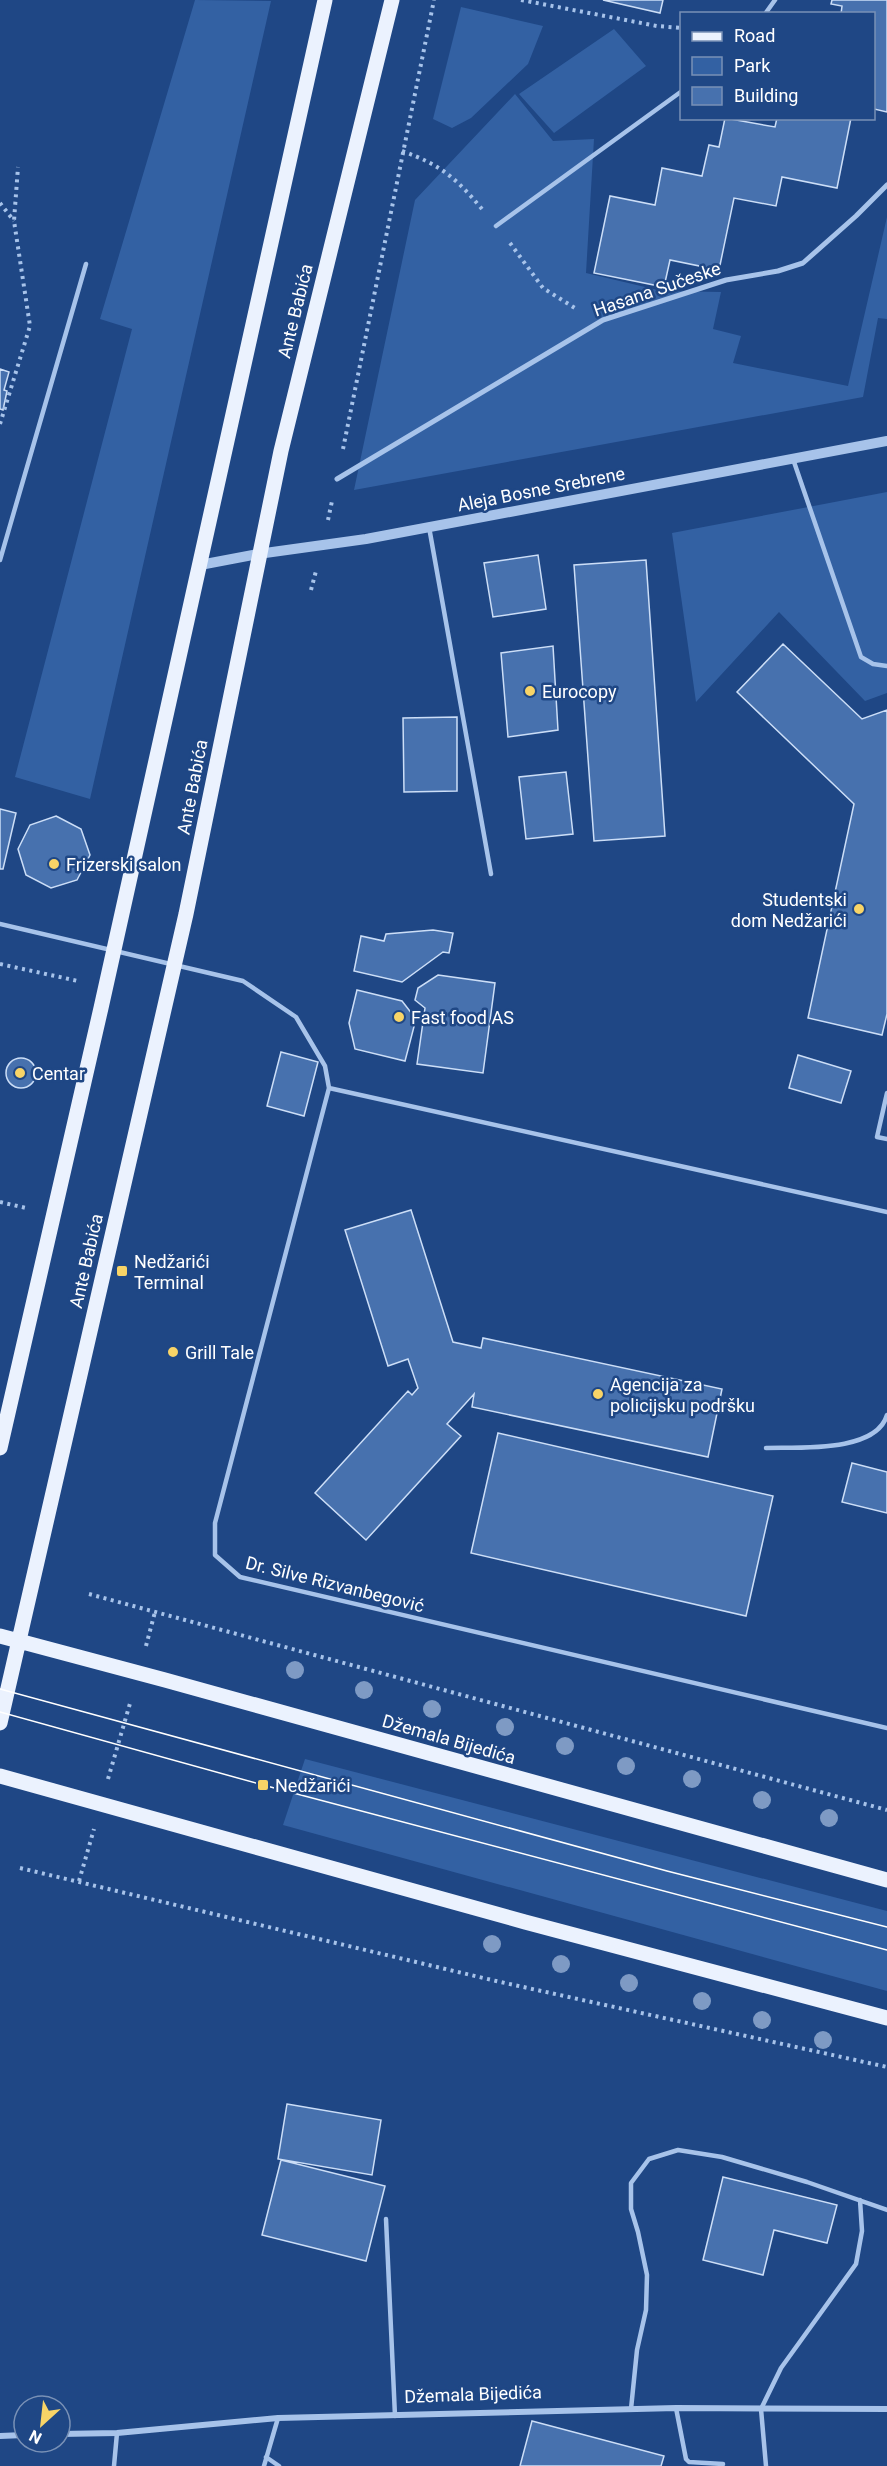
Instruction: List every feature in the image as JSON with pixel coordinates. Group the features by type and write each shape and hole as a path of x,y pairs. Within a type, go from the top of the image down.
{"main road":[{"name":"Ante Babića","path":"0,1448 326,0"},
{"name":"Ante Babića","path":"0,1723 174,965 281,451 392,0"},
{"name":"Džemala Bijedića","path":"0,1636 887,1880"},
{"path":"0,1776 525,1922 887,2018"}],"street":[{"name":"Hasana Sučeske","path":"337,479 603,320 726,280 778,271 803,263 887,185"},
{"name":"Aleja Bosne Srebrene","path":"200,565 258,554 366,539 887,441"},
{"name":"Džemala Bijedića","path":"72,2434 117,2433 278,2418 676,2408 887,2409"}],"lane":[{"path":"496,226 680,93"},
{"path":"0,560 86,264"},
{"path":"793,459 861,657 873,664 887,666"},
{"path":"429,527 491,874"},
{"name":"Dr. Silve Rizvanbegović","path":"0,924 243,981 296,1017 326,1066 329,1088 215,1522 215,1555 240,1577 887,1727"},
{"path":"329,1088 887,1212"},
{"path":"887,1093 877,1137 887,1139"},
{"path":"766,1448 847,1444 872,1436 887,1415"},
{"path":"631,2409 635,2360 646,2310 647,2275 631,2209 631,2183 649,2159 678,2150 722,2157 887,2210"},
{"path":"766,2466 761,2409 781,2368 856,2264 862,2231 860,2200"},
{"path":"386,2219 395,2416"},
{"path":"676,2408 686,2459 689,2462 723,2464"},
{"path":"264,2466 278,2418"},
{"path":"114,2466 117,2433"},
{"path":"266,2457 279,2466"}],"path":[{"path":"337,479 434,0"},
{"path":"521,0 657,26 680,28"},
{"path":"0,424 30,326 14,221 18,167"},
{"path":"0,203 14,221"},
{"path":"0,964 78,981"},
{"path":"0,1202 26,1208"},
{"path":"89,1594 887,1810"},
{"path":"79,1881 155,1612"},
{"path":"20,1868 496,1981 887,2067"}],"green space":[{"path":"195,0 271,1 90,799 15,777 132,329 100,319"},
{"path":"461,7 543,26 528,64 471,118 452,128 433,119"},
{"path":"614,29 646,66 554,133 519,94"},
{"path":"515,94 553,141 594,139 586,273 662,291 721,292 713,329 741,336 733,363 848,386 887,217 887,319 878,318 863,397 354,490 415,200"},
{"path":"887,492 887,693 865,701 779,612 696,702 672,533"},
{"path":"305,1759 887,1911 887,1991 283,1825"}],"building":[{"path":"603,0 663,0 660,13"},
{"path":"832,0 887,0 887,112 875,109 875,12 841,12 842,6 831,4"},
{"path":"725,120 775,127 777,120 851,120 837,188 782,177 776,206 734,198 719,270 670,260 664,287 594,273 610,196 655,205 662,168 702,176 709,145 719,147"},
{"path":"0,369 9,372 4,390 7,391 3,410 0,409"},
{"path":"538,555 546,609 493,617 484,563"},
{"path":"646,560 665,836 594,841 574,565"},
{"name":"Studentski dom Nedžarići","path":"783,644 862,719 887,710 887,1014 882,1035 808,1018 854,804 737,692"},
{"name":"Eurocopy","path":"553,646 558,730 508,737 501,653"},
{"path":"457,717 457,791 404,792 403,718"},
{"path":"566,772 573,834 526,839 519,777"},
{"path":"0,809 16,813 3,869 0,869"},
{"path":"56,816 81,829 90,855 77,880 51,888 26,875 18,849 30,825"},
{"path":"433,930 453,933 449,953 443,952 402,982 354,971 361,936 384,941 386,934"},
{"path":"438,975 495,983 483,1073 417,1064 425,1008 415,1000 418,988"},
{"path":"357,990 402,1001 416,1019 405,1061 355,1049 349,1023"},
{"path":"281,1052 318,1062 304,1116 267,1106"},
{"path":"798,1055 851,1071 841,1103 789,1088"},
{"path":"21,1058 32,1062 36,1073 32,1084 21,1088 10,1084 6,1073 10,1062"},
{"path":"411,1210 453,1342 481,1348 483,1338 722,1389 708,1457 472,1407 474,1394 447,1424 461,1436 366,1540 315,1493 408,1391 412,1395 418,1388 408,1359 388,1366 345,1230"},
{"path":"498,1433 773,1496 746,1616 471,1553"},
{"path":"852,1463 887,1472 887,1513 842,1502"},
{"path":"287,2104 381,2120 372,2175 278,2159"},
{"path":"281,2160 385,2186 366,2261 262,2235"},
{"path":"723,2177 837,2205 827,2243 774,2230 763,2275 703,2260"},
{"path":"532,2421 664,2456 661,2466 520,2466"}],"tram line":[{"path":"0,1689 667,1871 887,1927"},
{"path":"0,1712 263,1785 887,1950"}],"place":[{"name":"Eurocopy","path":"530,691"},
{"name":"Frizerski salon","path":"54,864"},
{"name":"Studentski dom Nedžarići","path":"859,909"},
{"name":"Fast food AS","path":"399,1017"},
{"name":"Centar","path":"20,1073"},
{"name":"Nedžarići Terminal","path":"122,1271"},
{"name":"Grill Tale","path":"173,1352"},
{"name":"Agencija za policijsku podršku","path":"598,1394"},
{"name":"Nedžarići","path":"263,1785"}]}
